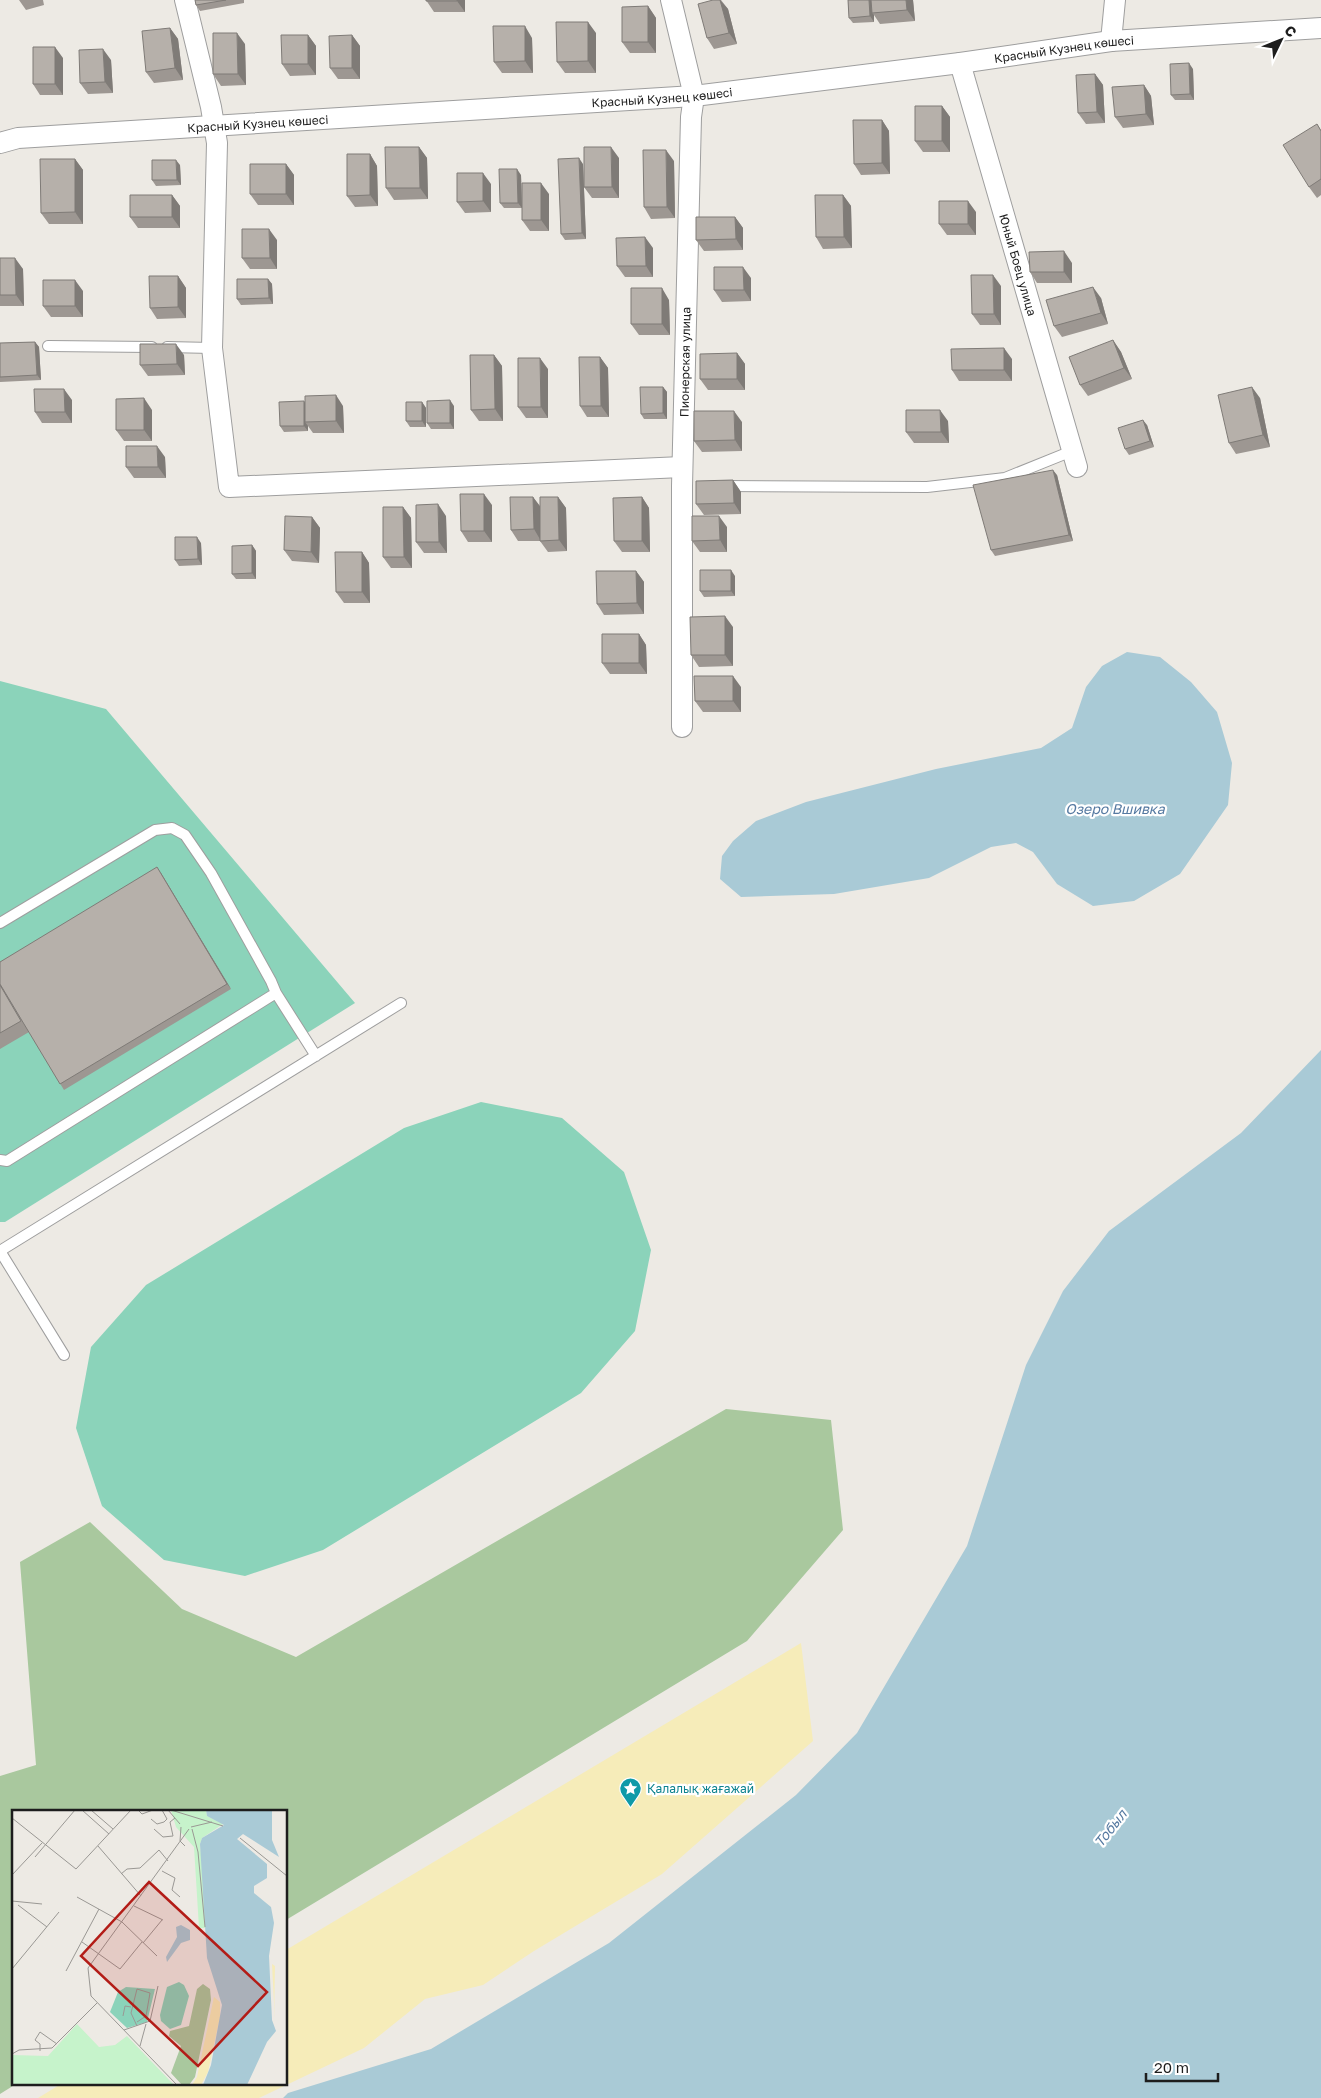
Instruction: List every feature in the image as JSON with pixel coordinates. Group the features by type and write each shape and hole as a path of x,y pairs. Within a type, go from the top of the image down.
{"street":[{"path":"185,0 217,143 212,348 229,487 685,480"},
{"name":"Пионерская улица","path":"671,0 694,96 691,117 682,727"},
{"path":"1111,41 1115,0"},
{"name":"Красный Кузнец көшесі","path":"0,143 18,138 214,124 694,96 960,64 1111,41 1321,28"},
{"name":"Юный Боец улица","path":"960,64 1075,459"}],"lane":[{"path":"48,346 212,348"},
{"path":"711,486 927,487 1005,478 1075,459"},
{"path":"0,922 155,830 172,828 185,835 211,873 276,993 316,1056"},
{"path":"0,1160 7,1161 276,993"},
{"path":"64,1355 0,1251 401,1003"}],"green space":[{"path":"0,681 106,709 355,1003 5,1222 0,1222"},
{"path":"481,1102 562,1118 624,1172 651,1250 635,1331 581,1393 323,1550 245,1576 164,1560 102,1506 76,1428 91,1347 146,1285 404,1128"},
{"path":"726,1409 831,1420 843,1530 747,1641 288,1919 288,1810 12,1810 13,2086 0,2094 0,1776 36,1765 20,1562 90,1522 182,1609 296,1657"}],"sand":[{"name":"Қалалық жағажай","path":"801,1643 813,1741 662,1874 534,1951 483,1985 425,1999 364,2048 288,2084 288,1949"},
{"name":"Қалалық жағажай","path":"58,2086 284,2086 259,2098 38,2098"}],"water":[{"name":"Озеро Вшивка","path":"1127,652 1160,657 1191,682 1217,712 1232,763 1228,805 1180,874 1134,901 1093,906 1057,884 1033,852 1016,843 991,847 929,878 834,894 741,897 720,879 722,856 733,841 756,821 806,802 936,769 1041,748 1072,728 1086,687 1102,666"},
{"name":"Тобыл","path":"1321,1050 1321,2098 283,2098 288,2093 431,2049 609,1943 796,1795 857,1733 967,1546 1026,1365 1063,1291 1109,1231 1241,1133"}],"building":[{"path":"195,0 226,0 196,5"},
{"path":"457,0 457,1 426,1"},
{"path":"720,0 729,33 707,38 698,4"},
{"path":"848,0 869,0 870,16 849,18"},
{"path":"871,0 906,0 907,10 872,13"},
{"path":"648,6 648,42 622,42 622,7"},
{"path":"556,22 588,22 588,61 557,62"},
{"path":"493,26 525,26 525,61 494,62"},
{"path":"170,28 175,68 146,72 142,31"},
{"path":"213,33 237,33 238,74 213,74"},
{"path":"281,35 308,35 308,64 282,64"},
{"path":"352,35 352,68 330,68 329,36"},
{"path":"33,47 55,47 55,84 33,84"},
{"path":"103,49 105,82 80,83 79,50"},
{"path":"1189,63 1190,94 1171,95 1170,64"},
{"path":"1095,74 1097,112 1078,113 1076,75"},
{"path":"1144,85 1146,114 1115,117 1112,87"},
{"path":"915,106 942,106 942,141 915,141"},
{"path":"853,120 882,120 882,163 854,164"},
{"path":"1317,124 1321,131 1321,179 1309,187 1283,145"},
{"path":"385,147 419,147 420,188 386,188"},
{"path":"584,147 611,147 612,187 584,187"},
{"path":"643,150 666,150 667,207 644,207"},
{"path":"347,154 370,154 370,195 347,196"},
{"path":"579,158 582,233 561,234 558,159"},
{"path":"40,159 75,159 75,212 41,213"},
{"path":"152,160 176,160 177,180 152,180"},
{"path":"250,164 286,164 286,194 250,194"},
{"path":"499,169 517,169 518,203 500,203"},
{"path":"457,173 483,173 483,201 457,202"},
{"path":"522,183 541,183 541,220 522,220"},
{"path":"130,195 172,195 172,217 130,217"},
{"path":"815,195 843,195 844,237 816,237"},
{"path":"939,201 968,201 968,224 939,224"},
{"path":"696,217 735,217 736,239 696,240"},
{"path":"242,229 269,229 270,258 242,258"},
{"path":"645,237 646,266 617,266 616,238"},
{"path":"1064,251 1064,272 1030,272 1029,252"},
{"path":"0,258 15,258 16,295 0,295"},
{"path":"714,267 743,267 744,290 714,290"},
{"path":"971,275 993,275 994,314 972,314"},
{"path":"149,276 178,276 178,307 150,308"},
{"path":"237,279 268,279 269,298 237,299"},
{"path":"43,280 75,280 75,306 43,306"},
{"path":"1093,287 1101,313 1054,326 1046,300"},
{"path":"631,288 662,288 662,324 631,324"},
{"path":"1113,340 1124,368 1080,385 1069,357"},
{"path":"35,342 37,375 0,377 0,343"},
{"path":"140,344 176,344 177,364 140,365"},
{"path":"1004,348 1004,370 952,370 951,349"},
{"path":"737,353 737,379 700,379 700,354"},
{"path":"470,355 494,355 495,409 471,410"},
{"path":"579,357 600,357 601,406 580,406"},
{"path":"518,358 540,358 541,407 518,407"},
{"path":"640,387 663,387 663,413 641,414"},
{"path":"1252,387 1263,435 1229,443 1218,395"},
{"path":"34,389 64,389 65,412 35,412"},
{"path":"336,395 336,421 305,422 305,396"},
{"path":"144,398 144,430 116,430 116,399"},
{"path":"450,400 450,423 427,423 427,401"},
{"path":"304,401 304,426 280,426 279,402"},
{"path":"406,402 422,402 422,421 406,421"},
{"path":"906,410 940,410 941,432 906,432"},
{"path":"694,411 734,411 735,440 694,441"},
{"path":"1143,420 1150,441 1125,449 1118,428"},
{"path":"126,446 157,446 158,467 126,467"},
{"path":"1053,470 1069,535 991,550 973,485"},
{"path":"733,480 734,503 696,504 696,481"},
{"path":"460,494 484,494 484,531 461,531"},
{"path":"510,497 533,497 534,529 511,530"},
{"path":"540,497 558,497 559,540 540,541"},
{"path":"642,497 642,541 614,541 613,498"},
{"path":"438,504 439,542 416,542 416,505"},
{"path":"383,507 403,507 404,557 383,557"},
{"path":"285,516 312,517 311,552 284,550"},
{"path":"692,516 719,516 720,540 692,541"},
{"path":"175,537 197,537 198,559 175,560"},
{"path":"252,545 252,573 232,574 232,546"},
{"path":"335,552 362,552 362,592 336,592"},
{"path":"700,570 731,570 731,591 700,591"},
{"path":"596,571 636,571 637,603 597,604"},
{"path":"725,616 725,655 691,655 690,617"},
{"path":"602,634 639,634 639,663 602,663"},
{"path":"694,676 733,676 733,701 695,701"},
{"path":"157,867 227,984 60,1084 0,984 0,962"},
{"path":"0,985 21,1021 0,1033"}],"place":[{"name":"Қалалық жағажай","path":"631,1807"}]}
